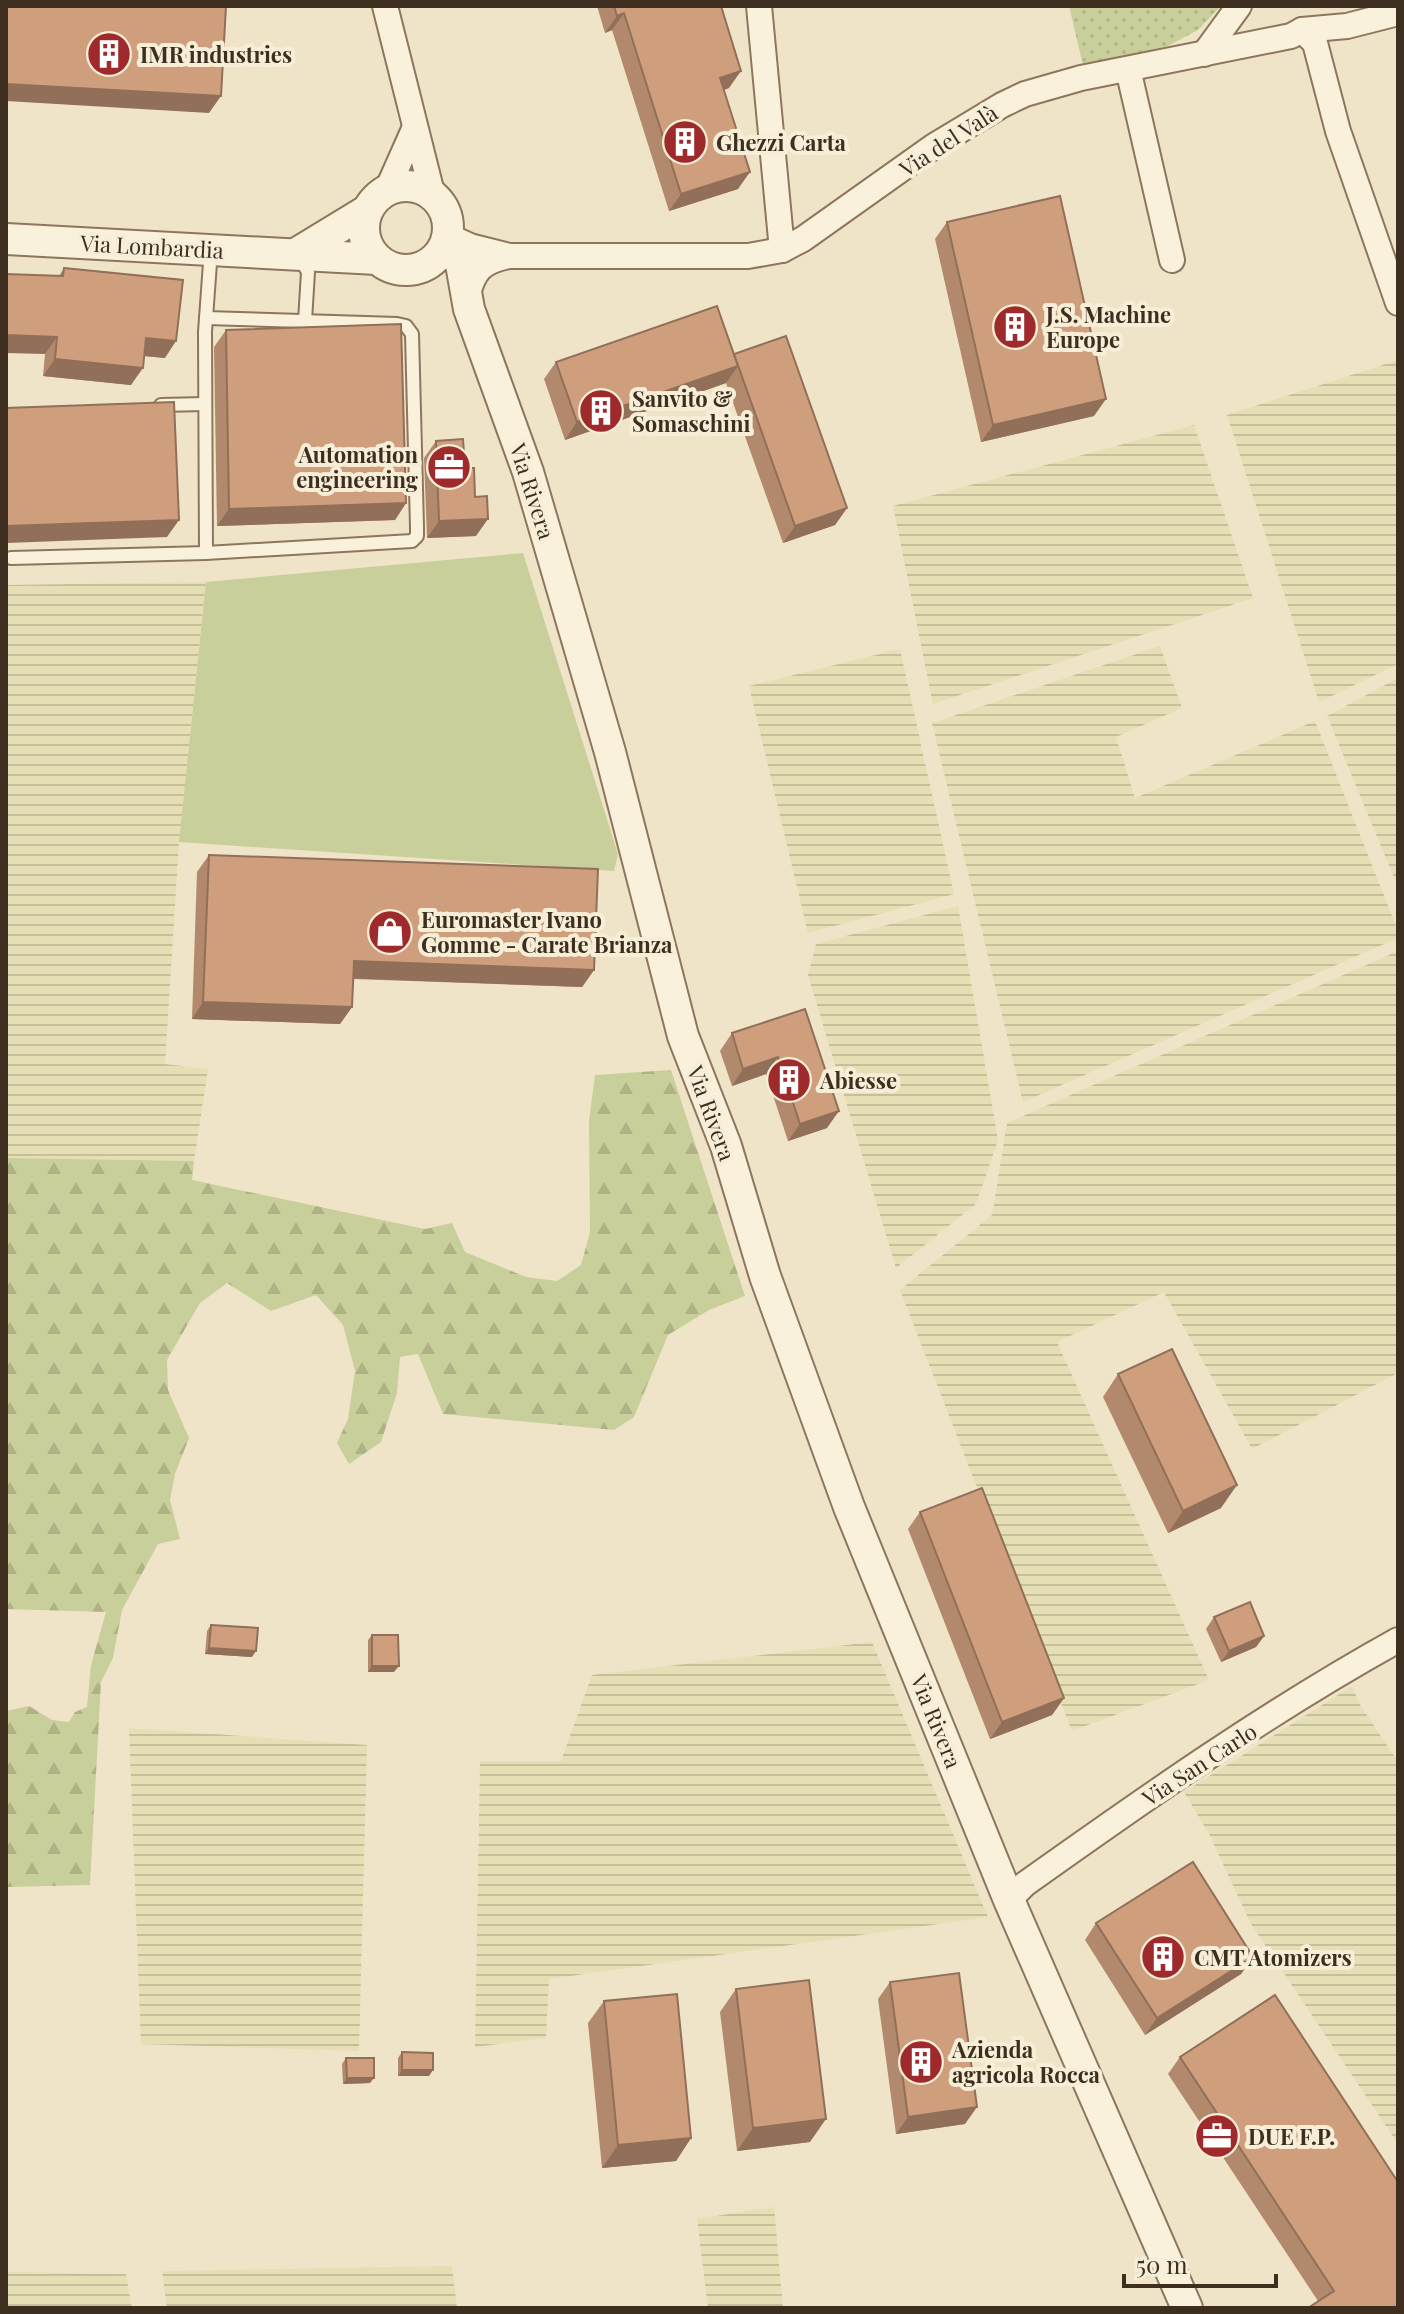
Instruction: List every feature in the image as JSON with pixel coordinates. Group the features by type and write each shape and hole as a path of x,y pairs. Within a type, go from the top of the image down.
{"street":[{"path":"385,6 432,193 446,213 447,239 439,255 415,270 400,270 377,259 364,237 363,224 415,127"},
{"path":"759,6 782,250"},
{"path":"1204,54 1239,6"},
{"path":"1301,18 1315,43 1338,131 1398,303"},
{"name":"Via del Valà","path":"447,239 509,256 723,258 766,254 803,239 934,146 1025,94 1053,85 1291,36 1301,18 1347,26 1396,22"},
{"path":"1128,69 1172,260"},
{"path":"297,253 377,201 410,185 432,193"},
{"name":"Via Lombardia","path":"6,239 377,259"},
{"name":"Via Rivera","path":"447,239 461,264 468,303 528,472 557,566 610,752 683,1036 726,1146 765,1276 849,1507 1009,1900 1187,2308"},
{"path":"415,270 468,303 471,282 481,267 494,259 509,256"},
{"name":"Via San Carlo","path":"1009,1900 1025,1884 1174,1778 1336,1675 1398,1640"}],"lane":[{"path":"206,553 206,318 211,249"},
{"path":"297,253 308,272 305,321"},
{"path":"11,558 206,553 412,541 417,536 412,334 406,326 206,318"},
{"path":"144,406 205,404"}],"shaded area":[{"path":"1398,360 1398,664 1319,702 1227,415"},
{"path":"1194,425 1253,598 933,704 893,506"},
{"path":"206,582 179,842 165,1064 208,1069 194,1161 6,1158 6,585"},
{"path":"1160,646 1182,708 1116,737 1135,798 1315,721 1398,931 1398,938 1023,1102 932,723"},
{"path":"900,649 954,894 808,933 749,686"},
{"path":"1398,678 1398,887 1327,716"},
{"path":"958,906 998,1140 976,1204 896,1268 808,975 816,944"},
{"path":"1398,951 1398,1373 1252,1449 1164,1292 1057,1342 1209,1680 1072,1731 900,1290 992,1215 1007,1123"},
{"path":"872,1642 988,1917 549,1979 546,2038 475,2047 480,1761 561,1761 592,1675"},
{"path":"1352,1686 1359,1703 1398,1762 1398,2144 1251,1924 1209,1834 1184,1792"},
{"path":"129,1728 367,1745 359,2051 141,2044"},
{"path":"774,2207 783,2308 708,2308 697,2219"},
{"path":"452,2266 457,2308 167,2308 162,2271"},
{"path":"6,2272 126,2274 132,2308 6,2308"}],"green space":[{"path":"1069,6 1221,6 1198,30 1168,46 1083,65"},
{"path":"523,553 618,854 614,871 179,842 206,582"},
{"path":"671,1070 745,1296 709,1310 668,1335 634,1417 614,1430 443,1414 418,1354 400,1357 397,1393 381,1442 349,1464 337,1443 348,1419 355,1371 343,1325 316,1295 271,1311 227,1283 200,1303 167,1360 168,1390 189,1438 175,1474 170,1500 180,1539 158,1544 122,1610 113,1658 101,1682 90,1885 6,1887 6,1711 29,1706 52,1720 69,1722 75,1712 87,1707 91,1665 106,1612 6,1609 6,1158 194,1161 192,1180 425,1229 452,1223 465,1252 526,1277 557,1281 581,1265 590,1232 589,1121 595,1075"}],"building":[{"name":"IMR industries","path":"6,6 226,6 221,96 6,84"},
{"name":"Ghezzi Carta","path":"614,6 721,6 741,71 720,78 750,172 681,194 624,13 617,16"},
{"name":"J.S. Machine Europe","path":"1060,196 1106,399 993,425 947,222"},
{"path":"64,268 183,280 176,341 146,338 143,368 55,359 57,337 6,335 6,274 63,276"},
{"path":"717,306 738,366 577,422 556,362"},
{"path":"401,324 406,503 229,509 226,330"},
{"path":"786,336 847,508 795,526 734,354"},
{"path":"174,402 179,520 6,526 6,408"},
{"path":"463,439 465,468 474,468 475,497 487,496 488,519 439,521 436,441"},
{"name":"Euromaster Ivano Gomme - Carate Brianza","path":"209,855 598,869 594,970 354,961 352,1007 203,1002"},
{"path":"805,1009 839,1111 800,1124 778,1057 743,1069 732,1033"},
{"path":"1172,1349 1237,1485 1183,1511 1118,1374"},
{"path":"982,1488 1064,1698 1002,1722 920,1512"},
{"path":"1250,1602 1264,1636 1229,1651 1214,1617"},
{"path":"211,1625 258,1628 256,1651 209,1648"},
{"path":"372,1635 398,1635 399,1666 372,1666"},
{"name":"CMT Atomizers","path":"1193,1862 1253,1957 1157,2018 1096,1923"},
{"name":"Azienda agricola Rocca","path":"959,1973 977,2107 908,2117 890,1982"},
{"path":"809,1980 826,2119 753,2128 736,1989"},
{"path":"677,1994 691,2138 618,2145 604,2001"},
{"path":"1275,1995 1398,2182 1398,2308 1308,2308 1334,2291 1180,2057"},
{"path":"402,2052 433,2053 433,2070 402,2070"},
{"path":"346,2058 374,2058 374,2078 347,2078"}],"place":[{"name":"IMR industries","path":"109,54"},
{"name":"Ghezzi Carta","path":"685,142"},
{"name":"J.S. Machine Europe","path":"1015,327"},
{"name":"Sanvito & Somaschini","path":"601,411"},
{"name":"Automation engineering","path":"449,467"},
{"name":"Euromaster Ivano Gomme - Carate Brianza","path":"390,932"},
{"name":"Abiesse","path":"789,1080"},
{"name":"CMT Atomizers","path":"1163,1957"},
{"name":"Azienda agricola Rocca","path":"921,2062"},
{"name":"DUE F.P.","path":"1217,2136"}]}
